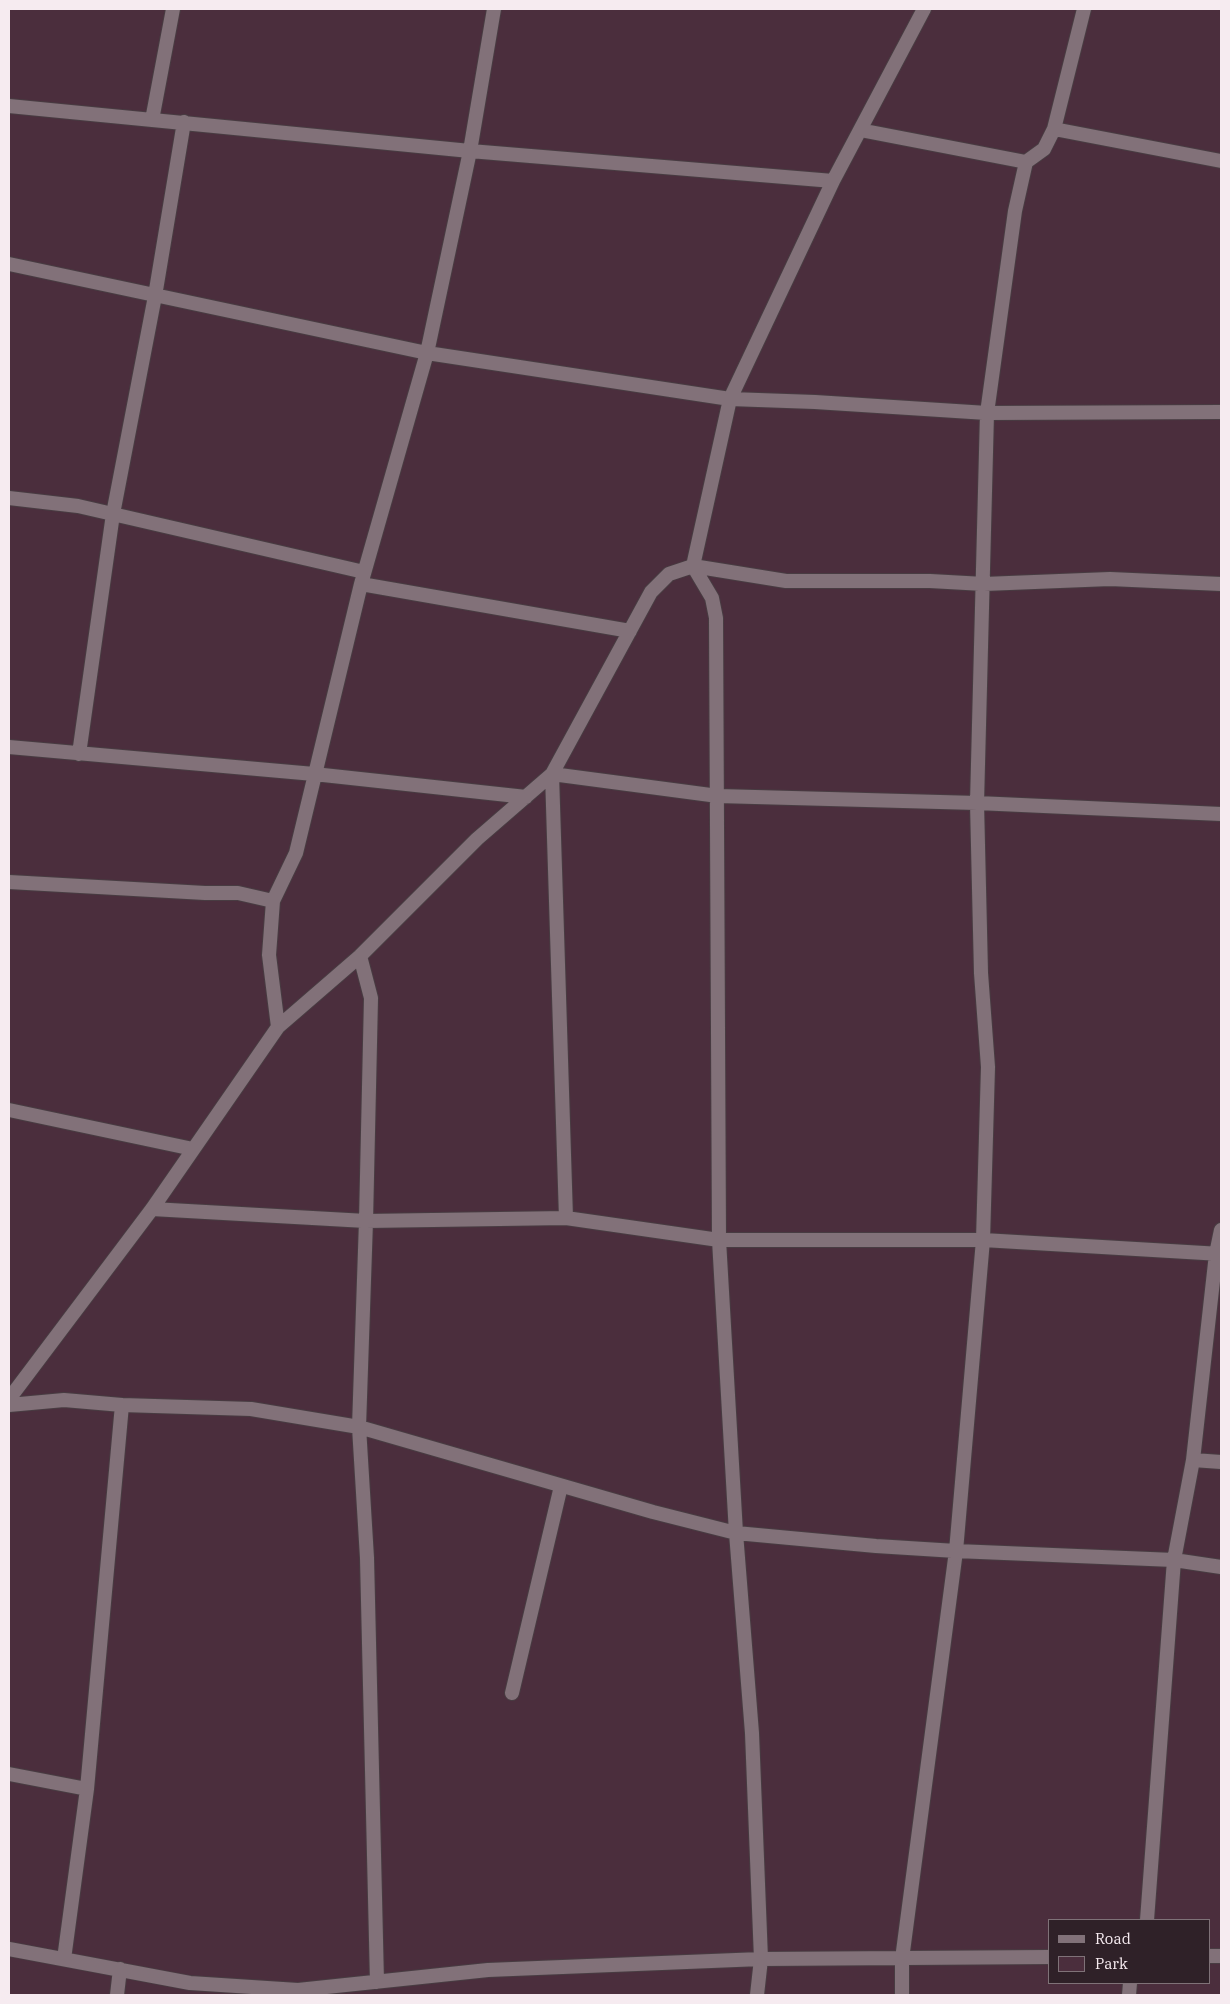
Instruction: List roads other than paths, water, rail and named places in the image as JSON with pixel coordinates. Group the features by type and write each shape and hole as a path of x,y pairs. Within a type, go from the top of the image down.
{"street":[{"path":"152,120 173,9"},
{"path":"278,1027 269,955 273,901 296,853 363,578 427,353 470,151 494,9"},
{"path":"757,1995 761,1959 752,1733 736,1533 719,1240 716,618 712,598 693,566 730,400 833,181 924,9"},
{"path":"902,1995 902,1959 956,1551 983,1240 988,1067 981,973 977,803 987,413 1015,211 1026,162 1044,150 1054,129 1084,9"},
{"path":"9,106 470,151 833,181"},
{"path":"79,754 113,514 156,296 184,122"},
{"path":"1054,129 1221,161"},
{"path":"860,130 1026,162"},
{"path":"9,264 427,353 730,400 815,402 987,413 1221,412"},
{"path":"9,498 78,506 363,578 630,630"},
{"path":"9,1399 152,1209 278,1027 360,956 477,839 552,774 651,592 669,574 693,566 786,581 930,581 984,584 1110,579 1212,582 1221,584"},
{"path":"9,747 314,774 526,797"},
{"path":"552,774 718,796 977,803 1221,814"},
{"path":"552,774 566,1218"},
{"path":"9,882 205,893 238,893 273,901"},
{"path":"360,956 371,998 359,1427 367,1558 377,1982"},
{"path":"9,1110 194,1149"},
{"path":"152,1209 366,1221 566,1218 719,1240 983,1240 1219,1254"},
{"path":"1147,1919 1174,1560 1193,1460 1221,1230"},
{"path":"9,1405 64,1400 122,1405 251,1409 359,1427 561,1486 736,1533 956,1551 1174,1560 1221,1568"},
{"path":"64,1959 87,1789 122,1405"},
{"path":"1193,1460 1221,1462"},
{"path":"512,1693 561,1486"},
{"path":"9,1774 87,1789"},
{"path":"9,1949 190,1983 297,1993 488,1970 761,1959 1048,1958"},
{"path":"117,1995 120,1969"}]}
